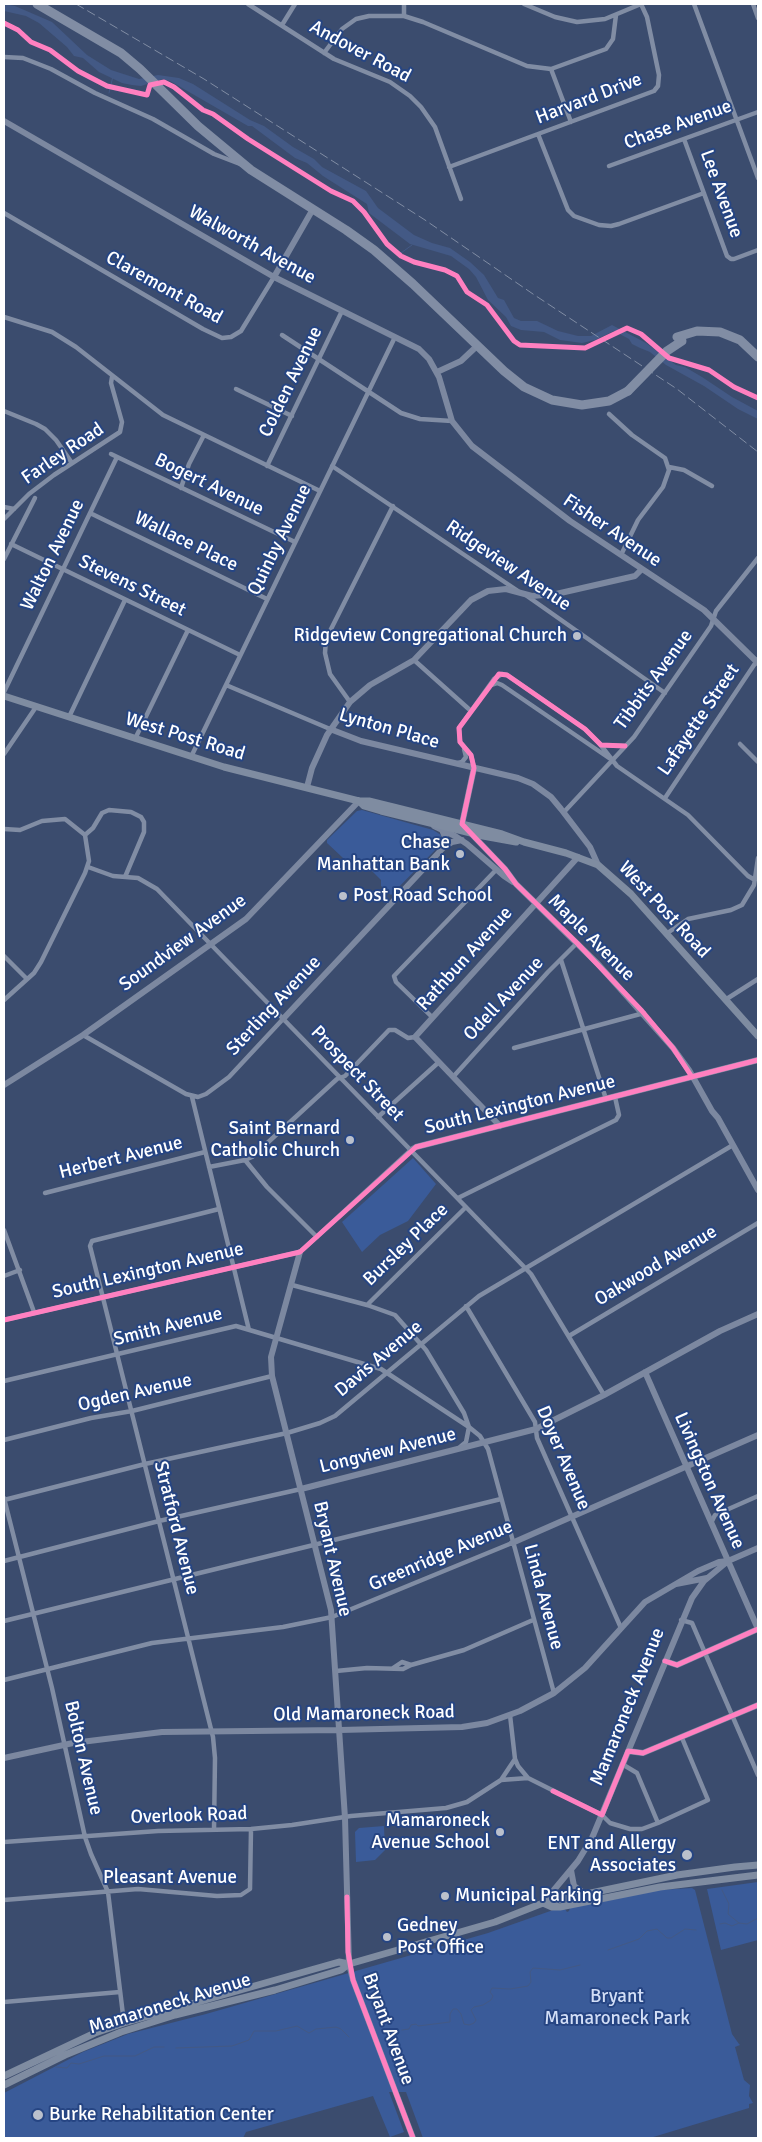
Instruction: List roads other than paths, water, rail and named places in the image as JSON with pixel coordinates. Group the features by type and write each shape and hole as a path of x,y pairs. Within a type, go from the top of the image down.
{"highway":[{"path":"37,4 117,51 150,76 156,85 185,114 265,181 359,232 394,259 513,372 531,385 558,396 583,399 604,396 626,389"},
{"path":"49,4 121,47 150,76 250,163 353,234 380,255 520,385 552,400 573,404 595,404 613,400 679,339 697,331 724,333 744,343 758,357"},
{"path":"679,339 700,336 721,338 740,348 758,366"}],"main road":[{"name":"West Post Road","path":"4,696 191,757 359,801 369,801 502,834 598,865 624,887 758,1036"},
{"name":"West Post Road","path":"359,801 364,806 471,833 503,840 524,842"},
{"path":"543,1903 677,1876 758,1865"},
{"path":"543,1903 552,1907 560,1906 660,1887 758,1875"},
{"name":"Mamaroneck Avenue","path":"4,2085 65,2055 121,2032 175,2015 274,1990 341,1970 349,1964 495,1922 543,1903"},
{"name":"Mamaroneck Avenue","path":"4,2076 95,2033 124,2023 339,1962 349,1964"}],"street":[{"name":"Andover Road","path":"248,4 324,53 349,67 390,82 410,96 425,112 435,127 461,199"},
{"path":"282,25 295,4"},
{"path":"404,4 404,16"},
{"path":"524,4 577,22 605,19 641,4"},
{"name":"Harvard Drive","path":"449,167 657,89 659,75 647,17 641,4"},
{"path":"694,4 758,178"},
{"path":"753,4 758,18"},
{"path":"324,53 338,33 356,19 369,16 404,16 423,22 527,66 550,69 600,52 609,47 613,39 616,15"},
{"path":"4,57 23,58 51,69 96,93 153,119 214,154 244,165"},
{"path":"550,69 571,122"},
{"name":"Chase Avenue","path":"609,166 758,112"},
{"name":"Walworth Avenue","path":"4,121 274,277 422,352 437,372 452,421"},
{"path":"538,134 566,208 577,217 602,226 615,225 704,192"},
{"name":"Lee Avenue","path":"684,139 726,254 731,259 758,250"},
{"name":"Claremont Road","path":"4,213 203,330 222,338 231,337 241,331 314,207"},
{"name":"Colden Avenue","path":"267,466 342,311"},
{"path":"4,317 52,332 76,347 163,415 320,491"},
{"path":"282,335 397,411 410,417 452,421"},
{"name":"Quinby Avenue","path":"191,757 394,337"},
{"path":"437,372 461,361 477,346"},
{"name":"Farley Road","path":"4,519 29,494 122,430 122,422 111,383 112,377"},
{"path":"236,389 292,416"},
{"path":"4,412 36,424 45,430 56,440 72,463"},
{"path":"609,414 632,436 666,458 668,467 666,481 638,520 621,555"},
{"name":"Fisher Avenue","path":"452,421 472,446 527,490 714,618 758,661"},
{"path":"181,488 189,464 204,435"},
{"name":"Bogert Avenue","path":"112,454 295,542"},
{"name":"Walton Avenue","path":"4,692 118,457"},
{"name":"Ridgeview Avenue","path":"332,466 521,592 665,693"},
{"path":"668,467 684,470 712,486"},
{"path":"4,559 35,498"},
{"path":"350,702 330,674 325,653 326,639 393,506"},
{"path":"4,507 14,509"},
{"name":"Wallace Place","path":"90,512 268,599"},
{"name":"Stevens Street","path":"11,544 240,655"},
{"name":"Tibbits Avenue","path":"564,812 634,737 711,626 716,611 758,558"},
{"path":"306,787 312,768 330,729 350,702 370,685 414,660 471,600 500,589 511,589 532,596 556,594 635,576 642,569"},
{"path":"69,717 125,600"},
{"path":"135,739 188,630"},
{"path":"414,660 471,711"},
{"name":"Lafayette Street","path":"665,798 758,661"},
{"path":"452,763 460,763 466,759 466,754 459,737 459,728 499,674 507,675 585,729 617,766 688,815 748,876 755,880"},
{"path":"491,685 497,683 502,685 612,760"},
{"name":"Lynton Place","path":"226,685 348,737 518,778 533,784 551,797 564,812 590,847 598,865"},
{"path":"4,754 36,707"},
{"path":"599,743 605,746 625,746"},
{"path":"740,744 758,762"},
{"path":"462,824 474,768 471,755 463,745"},
{"name":"Soundview Avenue","path":"4,1085 83,1035 246,919 359,801"},
{"path":"85,835 93,828 102,813 115,809 136,813 144,822 144,832 124,877"},
{"path":"4,829 20,830 42,821 61,818 72,822 85,835 88,850 88,867 41,962 27,979 4,1000"},
{"path":"416,819 462,840 496,870 516,884"},
{"name":"Maple Avenue","path":"462,824 505,869 516,884 577,943 644,1013 673,1048 733,1145 758,1190"},
{"path":"442,830 446,839 443,848"},
{"name":"Sterling Avenue","path":"192,1097 203,1096 229,1077 443,848 452,842 462,840"},
{"name":"Rathbun Avenue","path":"415,1037 578,857"},
{"path":"666,934 692,917 737,908 751,893 758,858"},
{"name":"Prospect Street","path":"88,867 106,874 138,878 152,884 531,1274 604,1395"},
{"path":"432,1018 396,982 394,976 496,870"},
{"name":"Odell Avenue","path":"454,1077 577,943"},
{"path":"4,956 27,979"},
{"path":"561,960 606,1099"},
{"path":"725,1000 758,979"},
{"path":"514,1048 644,1013"},
{"path":"209,1167 245,1160 252,1156 340,1078 345,1076 390,1030 395,1030 408,1038 415,1037 500,1126"},
{"path":"83,1035 192,1097 249,1330"},
{"name":"South Lexington Avenue","path":"4,1320 300,1252 416,1147 758,1060"},
{"path":"378,1117 439,1062"},
{"path":"458,1198 616,1120 619,1115 615,1097"},
{"name":"Davis Avenue","path":"4,1500 145,1464 287,1433 320,1423 335,1416 466,1306 525,1268 733,1145"},
{"name":"Herbert Avenue","path":"45,1193 205,1152"},
{"path":"245,1160 267,1187 317,1237"},
{"name":"Bursley Place","path":"367,1305 466,1207"},
{"name":"Stratford Avenue","path":"214,1830 215,1758 211,1731 90,1246 92,1241 219,1209"},
{"name":"Oakwood Avenue","path":"569,1336 758,1223"},
{"path":"4,1230 34,1312"},
{"name":"Bryant Avenue","path":"300,1252 272,1357 272,1376 332,1617 345,1818 349,1964 353,1980 413,2138"},
{"path":"4,1276 20,1270"},
{"name":"Linda Avenue","path":"292,1285 367,1305 398,1318 422,1344 464,1414 469,1427 485,1442 554,1693"},
{"name":"Doyer Avenue","path":"466,1306 535,1422 538,1438 621,1628"},
{"name":"Longview Avenue","path":"4,1561 159,1521 301,1489 536,1429 604,1395 720,1331 758,1315"},
{"name":"Smith Avenue","path":"4,1381 236,1326 387,1372 469,1427"},
{"name":"Livingston Avenue","path":"646,1372 758,1629"},
{"name":"Ogden Avenue","path":"4,1440 91,1418 132,1411 272,1376"},
{"path":"457,1449 466,1442 469,1427"},
{"name":"Greenridge Avenue","path":"4,1680 152,1643 283,1627 332,1617 512,1543 758,1435"},
{"path":"712,1523 715,1515 758,1496"},
{"path":"4,1620 174,1581 501,1499"},
{"name":"Bolton Avenue","path":"4,1500 85,1837 90,1854 108,1892 124,2023"},
{"name":"Mamaroneck Avenue","path":"543,1903 571,1870 588,1845 681,1620 697,1590 707,1578 728,1561 758,1548"},
{"name":"Old Mamaroneck Road","path":"4,1758 64,1745 162,1732 462,1727 487,1723 510,1715 554,1693 585,1668 645,1602 676,1584 679,1580 718,1562 728,1561"},
{"name":"Old Mamaroneck Road","path":"676,1584 707,1578"},
{"path":"336,1671 403,1669 464,1650 533,1620"},
{"path":"681,1620 692,1623 758,1775"},
{"path":"664,1661 677,1665 704,1651 758,1629"},
{"path":"628,1751 640,1754 758,1705"},
{"path":"510,1715 515,1759 528,1778 602,1815 610,1823 630,1829 642,1829 708,1800 682,1738"},
{"path":"501,1780 515,1759"},
{"path":"622,1764 637,1773 658,1823"},
{"path":"501,1780 528,1778"},
{"name":"Overlook Road","path":"4,1842 158,1831 251,1829 454,1807 467,1802 501,1780"},
{"name":"Pleasant Avenue","path":"4,1900 138,1889 217,1896 246,1893 250,1890 251,1829"},
{"path":"571,1870 574,1886 585,1894"},
{"path":"4,2002 120,1992"}],"waterway":[{"path":"109,93 113,76"},
{"path":"401,253 412,245"},
{"path":"722,1890 729,1904 728,1914 739,1923"},
{"path":"720,1924 725,1923 732,1926 739,1923 747,1924 758,1918"},
{"path":"608,1950 639,1939 647,1931 657,1929 667,1938 671,1938 685,1929 696,1930"},
{"path":"402,2030 409,2029 411,2025 416,2024 418,2026 450,2022 450,2014 453,2009 457,2009 461,2014 464,2024 469,2025 476,2020 471,2010 491,2000 493,1996 490,1992 492,1988 510,1989 528,1986 531,1982 530,1972 533,1968 560,1970 580,1965"},
{"path":"176,2048 232,2046 249,2040 254,2031 276,2031 297,2026 309,2033 316,2029 336,2027 349,2037"},
{"path":"56,2067 67,2068 71,2063 79,2064 104,2056 135,2056 154,2047 164,2047"}],"railway":[{"path":"76,4 204,79 425,220 677,389 758,452"}],"place":[{"name":"Ridgeview Congregational Church","path":"577,636"},
{"name":"Chase Manhattan Bank","path":"460,854"},
{"name":"Post Road School","path":"343,896"},
{"name":"Saint Bernard Catholic Church","path":"350,1140"},
{"name":"Mamaroneck Avenue School","path":"500,1832"},
{"name":"ENT and Allergy Associates","path":"687,1855"},
{"name":"Municipal Parking","path":"445,1896"},
{"name":"Gedney Post Office","path":"387,1937"},
{"name":"Burke Rehabilitation Center","path":"38,2115"}],"park label":[{"name":"Bryant Mamaroneck Park","path":"617,2008"}]}
